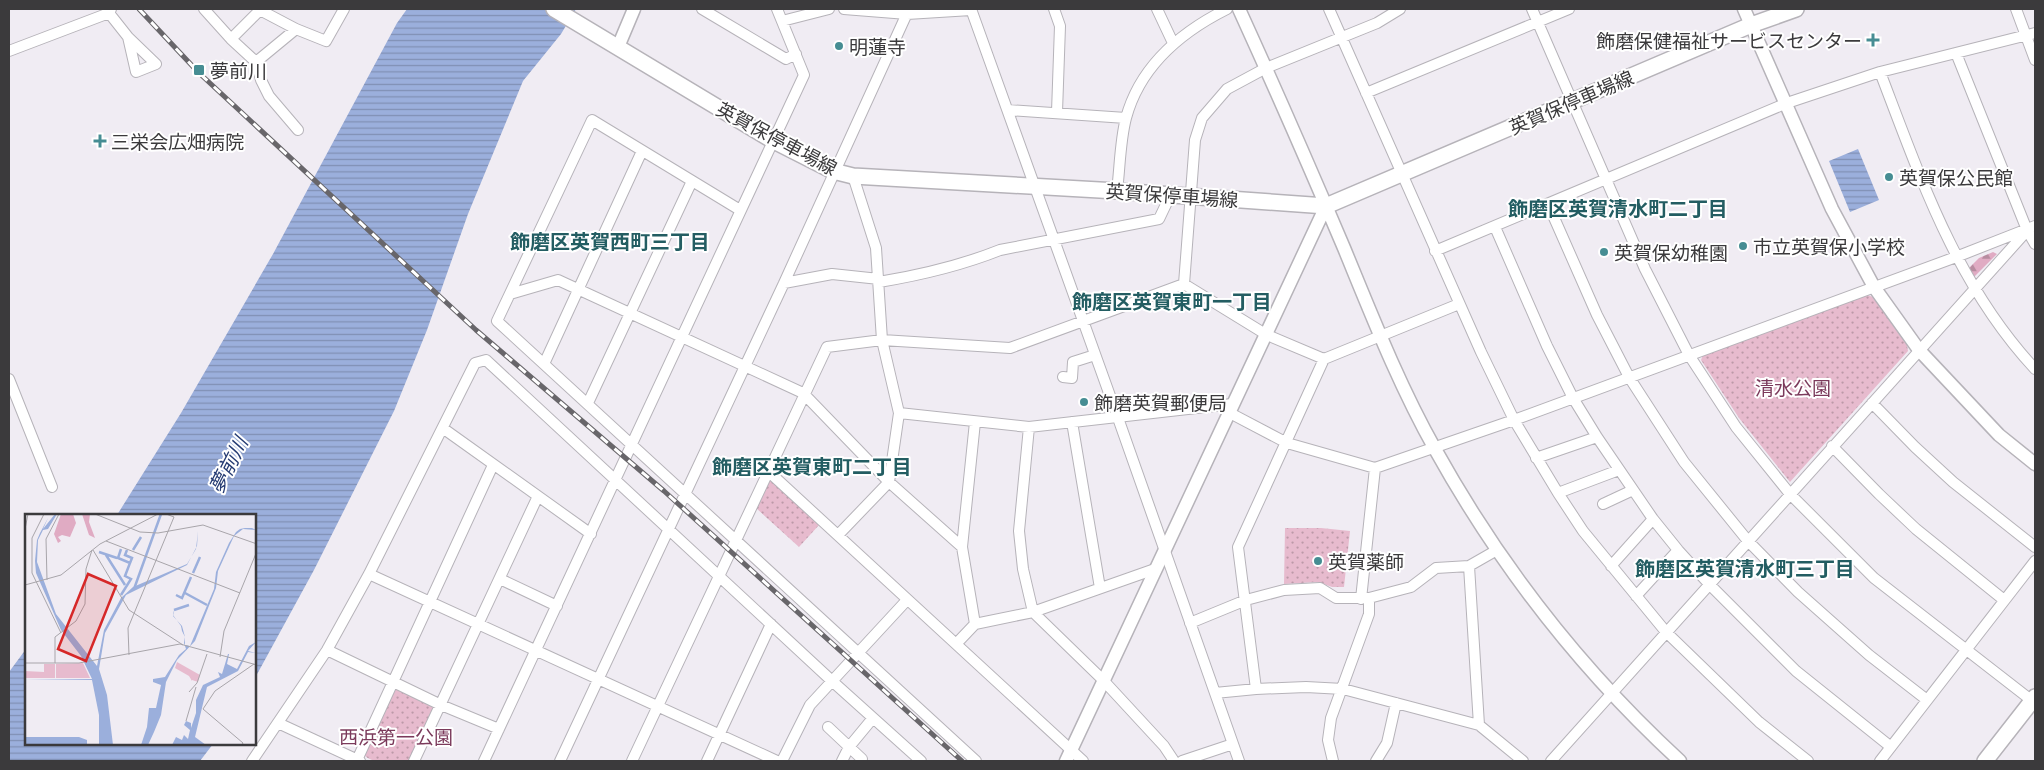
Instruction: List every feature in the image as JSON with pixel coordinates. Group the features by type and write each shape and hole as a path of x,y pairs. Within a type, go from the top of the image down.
{"main road":[{"name":"英賀保停車場線","path":"554,9 772,140 834,172 853,176 1117,191 1326,206 1751,25 1796,9"},
{"path":"1985,761 2034,701"}],"street":[{"path":"204,9 231,39 256,62 261,80 269,96 298,130"},
{"path":"231,39 258,10 296,30 326,41 344,9"},
{"path":"702,9 786,59 796,54"},
{"path":"484,761 804,74 777,9"},
{"path":"782,21 829,9"},
{"path":"844,9 951,12 971,9 1239,761"},
{"path":"1054,9 1060,26 1057,112"},
{"path":"1157,9 1173,43"},
{"path":"1117,191 1126,118 1146,76 1173,43 1204,20 1228,9"},
{"path":"1239,9 1381,336 1434,449 1497,550 1562,638 1611,695 1680,761"},
{"path":"1329,9 1459,304 1514,420 1558,493 1583,531 1666,632 1759,722 1808,761"},
{"path":"1184,284 1195,140 1202,118 1227,89 1266,68 1342,38 1388,13 1400,9"},
{"path":"1532,9 1646,270 1689,355 1736,426 1790,494 1874,578 2034,701"},
{"path":"1366,93 1568,9"},
{"path":"1744,9 1787,103 1832,209 1874,287 1919,350 1999,435 2035,464"},
{"path":"2016,9 2031,34 2035,60"},
{"path":"614,45 635,10"},
{"path":"9,51 110,11 128,38"},
{"path":"560,761 784,283 908,11"},
{"path":"256,62 296,30"},
{"path":"1436,252 1787,103 1880,72 2031,34"},
{"path":"1956,53 2031,228 2035,244"},
{"path":"1880,72 1923,183 1956,257 1974,289 2019,352 2035,369"},
{"path":"1008,110 1126,118"},
{"path":"740,210 592,120 497,321 976,761"},
{"path":"544,364 642,150"},
{"path":"839,534 889,482 899,413 882,340 876,248 853,176"},
{"path":"588,403 692,181"},
{"path":"784,283 832,274 879,280 938,271 976,260 1000,250 1159,219 1170,196"},
{"path":"1548,204 1597,315 1629,377 1684,462 1748,541 1798,592 1869,655 1927,700"},
{"path":"1066,761 1326,206"},
{"path":"1494,227 1573,398 1653,519 1708,584 1796,671 1891,748"},
{"path":"899,413 1029,427 1230,408 1286,443 1375,468 1514,420 2031,228"},
{"path":"1551,761 1832,446 2031,228"},
{"path":"510,294 558,280 804,393 889,482 962,547"},
{"path":"632,761 827,347 882,340 1010,348 1184,284"},
{"path":"1184,284 1266,335 1324,358 1459,304"},
{"path":"1063,377 1072,378 1073,362 1095,355"},
{"path":"1256,689 1238,546 1324,358"},
{"path":"252,761 327,650 369,574 444,429 475,363 486,360 832,681 921,761"},
{"path":"9,379 52,487"},
{"path":"1872,403 1953,482 2035,547"},
{"path":"975,422 962,547 975,624"},
{"path":"1072,422 1100,588"},
{"path":"1029,427 1019,531 1023,569 1034,612 1103,680 1164,746 1174,761"},
{"path":"444,429 591,534"},
{"path":"1536,458 1597,437"},
{"path":"1832,446 1916,529 2004,600"},
{"path":"278,723 358,761 392,682 494,465"},
{"path":"1333,761 1328,740 1331,718 1369,614 1365,599 1375,468"},
{"path":"1558,493 1619,470"},
{"path":"768,471 839,534 907,600 1083,761"},
{"path":"1603,504 1634,490"},
{"path":"414,761 538,496"},
{"path":"1611,566 1653,519"},
{"path":"1190,623 1246,600 1284,590 1320,588 1336,598 1365,599 1411,587 1436,568 1468,566 1497,550"},
{"path":"1636,596 1678,550"},
{"path":"1880,761 2035,561"},
{"path":"1468,566 1479,725"},
{"path":"956,644 975,624 1034,612 1155,569"},
{"path":"369,574 536,649 776,761"},
{"path":"500,579 557,606"},
{"path":"782,761 810,705 907,600"},
{"path":"707,761 771,624"},
{"path":"327,650 441,705 499,729"},
{"path":"1215,694 1256,689 1343,689 1479,725 1523,761"},
{"path":"1376,761 1387,743 1396,703"},
{"path":"842,761 849,747 873,718"},
{"path":"828,727 862,760"},
{"path":"1182,761 1233,744"}],"green space":[{"path":"1993,252 1997,254 1974,277 1967,270 1979,258"},
{"name":"清水公園","path":"1867,295 1873,297 1907,345 1908,351 1790,482 1739,418 1701,360 1703,355"},
{"path":"771,477 820,524 799,547 756,508"},
{"path":"1285,528 1321,528 1350,531 1344,587 1332,587 1318,582 1284,584"},
{"name":"西浜第一公園","path":"399,687 431,703 433,708 409,761 384,762 371,760 363,753 393,689"}],"water":[{"path":"407,9 576,9 561,34 523,81 468,214 427,330 394,411 314,570 256,676 256,514 118,514 181,413 273,254 397,23"},
{"path":"1858,149 1879,200 1850,212 1829,161"},
{"path":"25,650 25,745 212,745 200,761 9,761 9,672"}],"railway":[{"path":"139,9 198,72 476,330 664,491 962,761"}],"place":[{"name":"飾磨保健福祉サービスセンター","path":"1873,40"},
{"name":"明蓮寺","path":"839,46"},
{"name":"夢前川","path":"199,70"},
{"name":"三栄会広畑病院","path":"100,141"},
{"name":"英賀保公民館","path":"1889,177"},
{"name":"市立英賀保小学校","path":"1743,246"},
{"name":"英賀保幼稚園","path":"1604,252"},
{"name":"飾磨英賀郵便局","path":"1084,402"},
{"name":"英賀薬師","path":"1318,561"}],"district":[{"name":"飾磨区英賀清水町二丁目","path":"1618,208"},
{"name":"飾磨区英賀西町三丁目","path":"610,241"},
{"name":"飾磨区英賀東町一丁目","path":"1172,301"},
{"name":"飾磨区英賀東町二丁目","path":"812,466"},
{"name":"飾磨区英賀清水町三丁目","path":"1745,568"}]}
